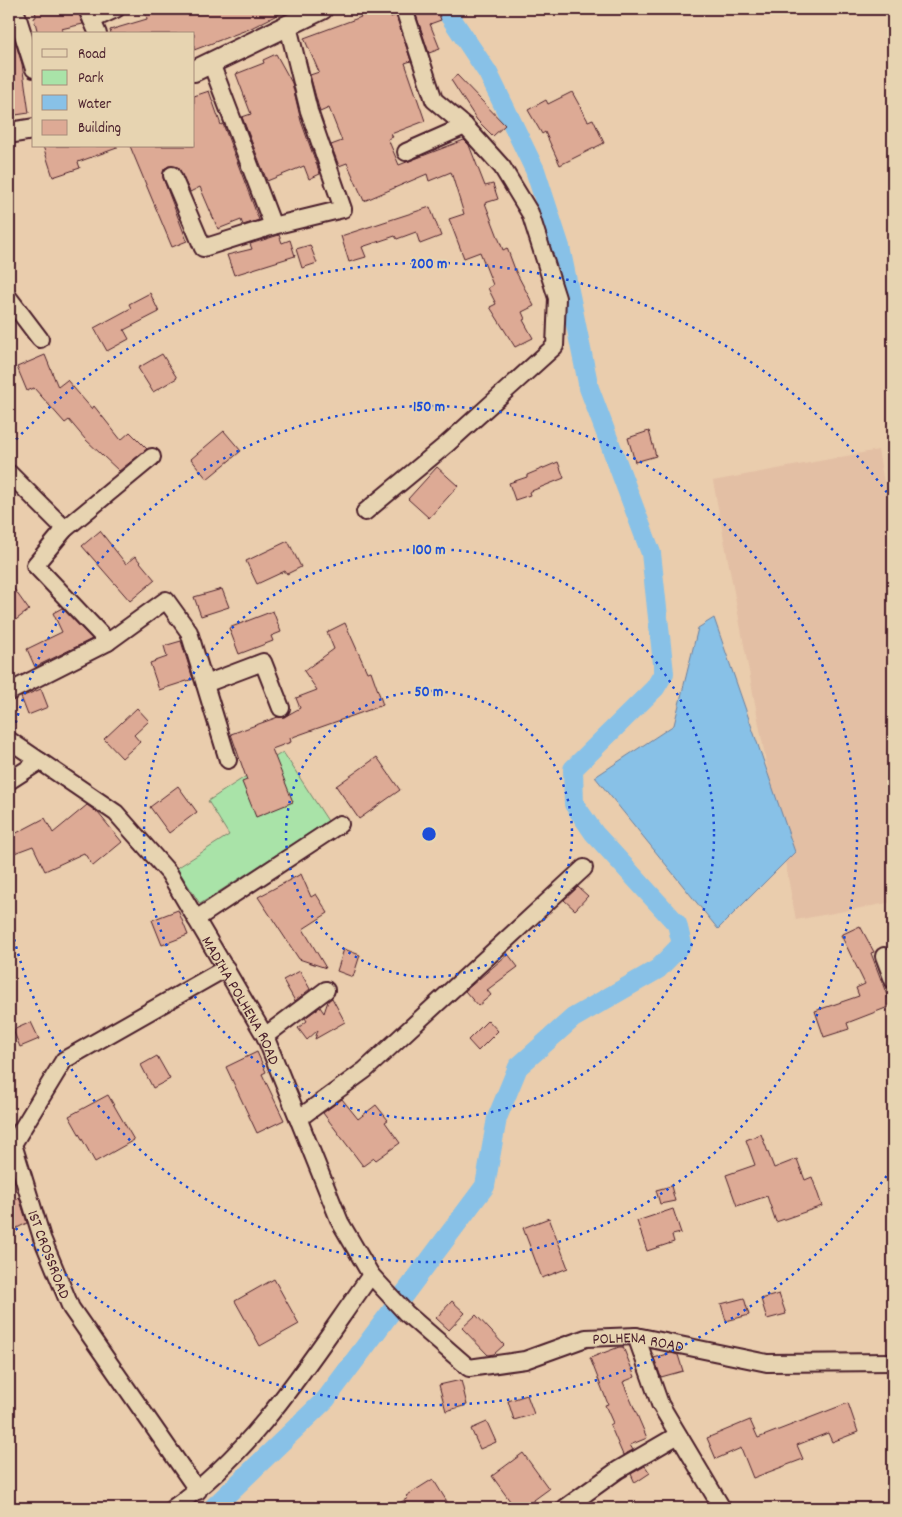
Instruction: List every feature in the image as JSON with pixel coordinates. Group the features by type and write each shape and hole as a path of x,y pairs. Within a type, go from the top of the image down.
{"street":[{"path":"15,9 32,63"},
{"path":"93,21 116,9"},
{"path":"273,226 203,67 322,9"},
{"path":"365,512 447,444 555,346 557,298 530,214 502,167 465,126 434,100 404,9"},
{"path":"172,175 203,248 273,226 343,208 309,111 288,26"},
{"path":"406,152 465,126"},
{"path":"9,134 32,129"},
{"path":"9,298 40,339"},
{"path":"108,642 35,565 65,529 152,457"},
{"path":"9,473 65,529"},
{"path":"9,692 108,642 166,600 190,632 228,760"},
{"path":"206,684 263,662 281,708"},
{"name":"MADIHA POLHENA ROAD","path":"9,740 116,813 169,873 265,1036 340,1222 372,1275 406,1313"},
{"path":"9,781 40,761"},
{"path":"196,919 340,824"},
{"path":"298,1119 365,1070 584,868"},
{"path":"884,956 893,980"},
{"name":"1ST CROSSROAD","path":"198,1491 71,1308 42,1238 13,1144 64,1060 226,968"},
{"path":"265,1036 326,990"},
{"path":"173,1508 198,1491 266,1420 372,1275"},
{"name":"POLHENA ROAD","path":"406,1313 469,1368 525,1360 586,1338 636,1336 767,1363 893,1362"},
{"path":"636,1336 660,1404 722,1508"},
{"path":"565,1508 618,1470 678,1435"}],"shaded area":[{"path":"878,450 893,531 893,902 796,920 713,481"}],"green space":[{"path":"283,752 328,821 200,904 177,868 229,835 208,801"}],"water":[{"path":"714,618 795,852 718,929 595,777 674,725 698,628"}],"building":[{"path":"35,9 77,9 83,24 61,29 62,32 38,32 34,18 36,17"},
{"path":"145,9 289,9 249,29 195,50 195,32 110,32 110,30 147,19"},
{"path":"358,9 387,9 391,17 396,15 411,61 405,63 425,121 391,134 393,137 388,139 399,165 464,140 469,145 485,186 493,184 498,199 485,203 503,250 507,248 516,272 534,306 522,312 525,319 523,320 533,338 515,347 490,307 496,304 488,288 493,285 480,252 464,258 449,219 464,214 451,172 429,181 427,174 364,201 347,163 339,166 331,145 342,141 329,108 320,112 310,75 319,72 304,38 361,17"},
{"path":"414,9 437,9 441,20 430,24 440,49 429,53"},
{"path":"9,22 22,64 29,113 9,116"},
{"path":"276,54 292,83 301,121 320,174 309,179 304,166 267,181 242,117 251,114 236,74 264,63 263,60"},
{"path":"457,75 505,125 493,136 477,120 451,80"},
{"path":"209,91 259,220 243,225 241,220 218,229 200,187 190,192 178,167 169,166 164,169 163,178 187,241 172,247 131,148 195,148 195,96"},
{"path":"572,92 588,121 593,119 604,143 560,165 545,132 542,134 528,110 546,100 548,104"},
{"path":"44,148 117,148 78,162 80,168 53,177"},
{"path":"430,207 441,236 420,244 416,232 397,239 395,236 362,247 366,257 349,262 341,236"},
{"path":"279,235 282,243 290,240 295,256 234,275 227,255 252,249 250,244"},
{"path":"310,245 317,263 302,268 296,249"},
{"path":"150,293 159,312 124,330 129,339 107,351 94,328 131,308 129,304"},
{"path":"162,354 177,378 153,392 138,368"},
{"path":"45,355 58,387 67,380 92,409 94,406 121,440 130,432 147,449 119,471 85,439 69,420 65,423 34,388 27,391 17,367"},
{"path":"224,431 241,451 207,479 191,459"},
{"path":"649,431 656,456 635,462 628,438"},
{"path":"558,462 564,478 529,492 530,495 515,500 509,483 527,477 527,475"},
{"path":"437,467 458,486 429,518 408,499"},
{"path":"100,531 126,564 135,556 155,580 130,601 82,546"},
{"path":"288,541 301,567 287,574 285,571 257,584 246,561"},
{"path":"9,582 29,610 9,625"},
{"path":"222,589 229,607 201,616 194,597"},
{"path":"62,608 92,639 35,667 27,649 62,632 53,613"},
{"path":"273,611 281,632 271,636 273,641 239,654 229,628"},
{"path":"345,623 367,672 371,671 383,705 290,738 291,742 272,749 293,802 256,817 242,782 247,780 231,734 278,717 284,717 300,708 296,698 317,690 304,671 334,649 327,632"},
{"path":"181,641 193,679 159,690 150,663 167,657 164,646"},
{"path":"41,689 48,707 28,715 21,697"},
{"path":"137,708 149,721 134,735 140,742 122,758 104,739"},
{"path":"377,757 400,790 359,819 336,786"},
{"path":"178,786 197,812 169,833 150,807"},
{"path":"87,805 98,813 122,842 93,866 84,853 45,871 33,846 9,855 9,837 45,818 53,833"},
{"path":"301,874 311,897 316,894 328,913 303,929 326,968 299,959 258,897"},
{"path":"578,887 588,896 575,910 564,900"},
{"path":"178,910 188,935 162,945 152,920"},
{"path":"860,926 874,952 871,953 891,1006 847,1023 849,1029 824,1037 815,1011 859,996 856,988 865,984 841,935"},
{"path":"344,949 360,955 353,977 337,971"},
{"path":"508,954 518,967 487,990 491,995 478,1006 465,991"},
{"path":"300,971 310,989 295,1001 283,980"},
{"path":"332,998 345,1022 315,1039 318,1030 307,1040 298,1028 307,1021 305,1018 320,1007 324,1013 328,1001"},
{"path":"488,1020 498,1031 478,1051 468,1040"},
{"path":"31,1022 39,1039 20,1047 13,1030"},
{"path":"257,1052 266,1072 262,1074 284,1120 257,1133 226,1067"},
{"path":"157,1056 170,1079 153,1088 141,1065"},
{"path":"108,1095 134,1140 95,1162 69,1116"},
{"path":"342,1099 358,1119 376,1105 388,1120 385,1122 400,1143 376,1160 374,1158 363,1166 323,1113"},
{"path":"761,1134 774,1168 797,1159 805,1180 812,1177 822,1206 776,1222 767,1196 737,1206 726,1175 755,1165 746,1140"},
{"path":"671,1186 675,1201 660,1204 656,1190"},
{"path":"19,1197 27,1223 9,1232 9,1203"},
{"path":"673,1209 681,1233 672,1235 674,1242 647,1251 637,1221"},
{"path":"549,1218 568,1268 542,1278 523,1228"},
{"path":"274,1279 299,1324 260,1346 235,1301"},
{"path":"779,1294 786,1314 767,1319 761,1299"},
{"path":"744,1298 749,1315 726,1321 721,1304"},
{"path":"452,1301 465,1313 449,1330 436,1318"},
{"path":"476,1315 504,1345 494,1354 488,1355 462,1328"},
{"path":"623,1347 635,1377 623,1382 647,1438 630,1445 633,1450 623,1455 610,1425 613,1423 605,1405 608,1404 590,1358"},
{"path":"671,1353 678,1355 683,1371 661,1377 654,1358"},
{"path":"461,1380 467,1405 446,1411 439,1385"},
{"path":"527,1395 534,1414 514,1420 508,1401"},
{"path":"848,1403 858,1432 832,1442 828,1433 797,1445 803,1459 753,1478 741,1448 716,1459 707,1438 750,1420 758,1438"},
{"path":"487,1422 496,1442 480,1449 471,1429"},
{"path":"523,1453 549,1489 523,1508 515,1508 492,1476"},
{"path":"645,1466 650,1473 635,1483 631,1474"},
{"path":"433,1479 451,1508 391,1508 408,1498 406,1496"}],"waterway":[{"path":"213,1508 326,1399 485,1186 497,1118 518,1067 573,1018 658,969 682,944 677,924 594,833 574,804 573,769 655,688 664,673 651,553 589,388 560,247 535,170 488,73 445,9"}]}
